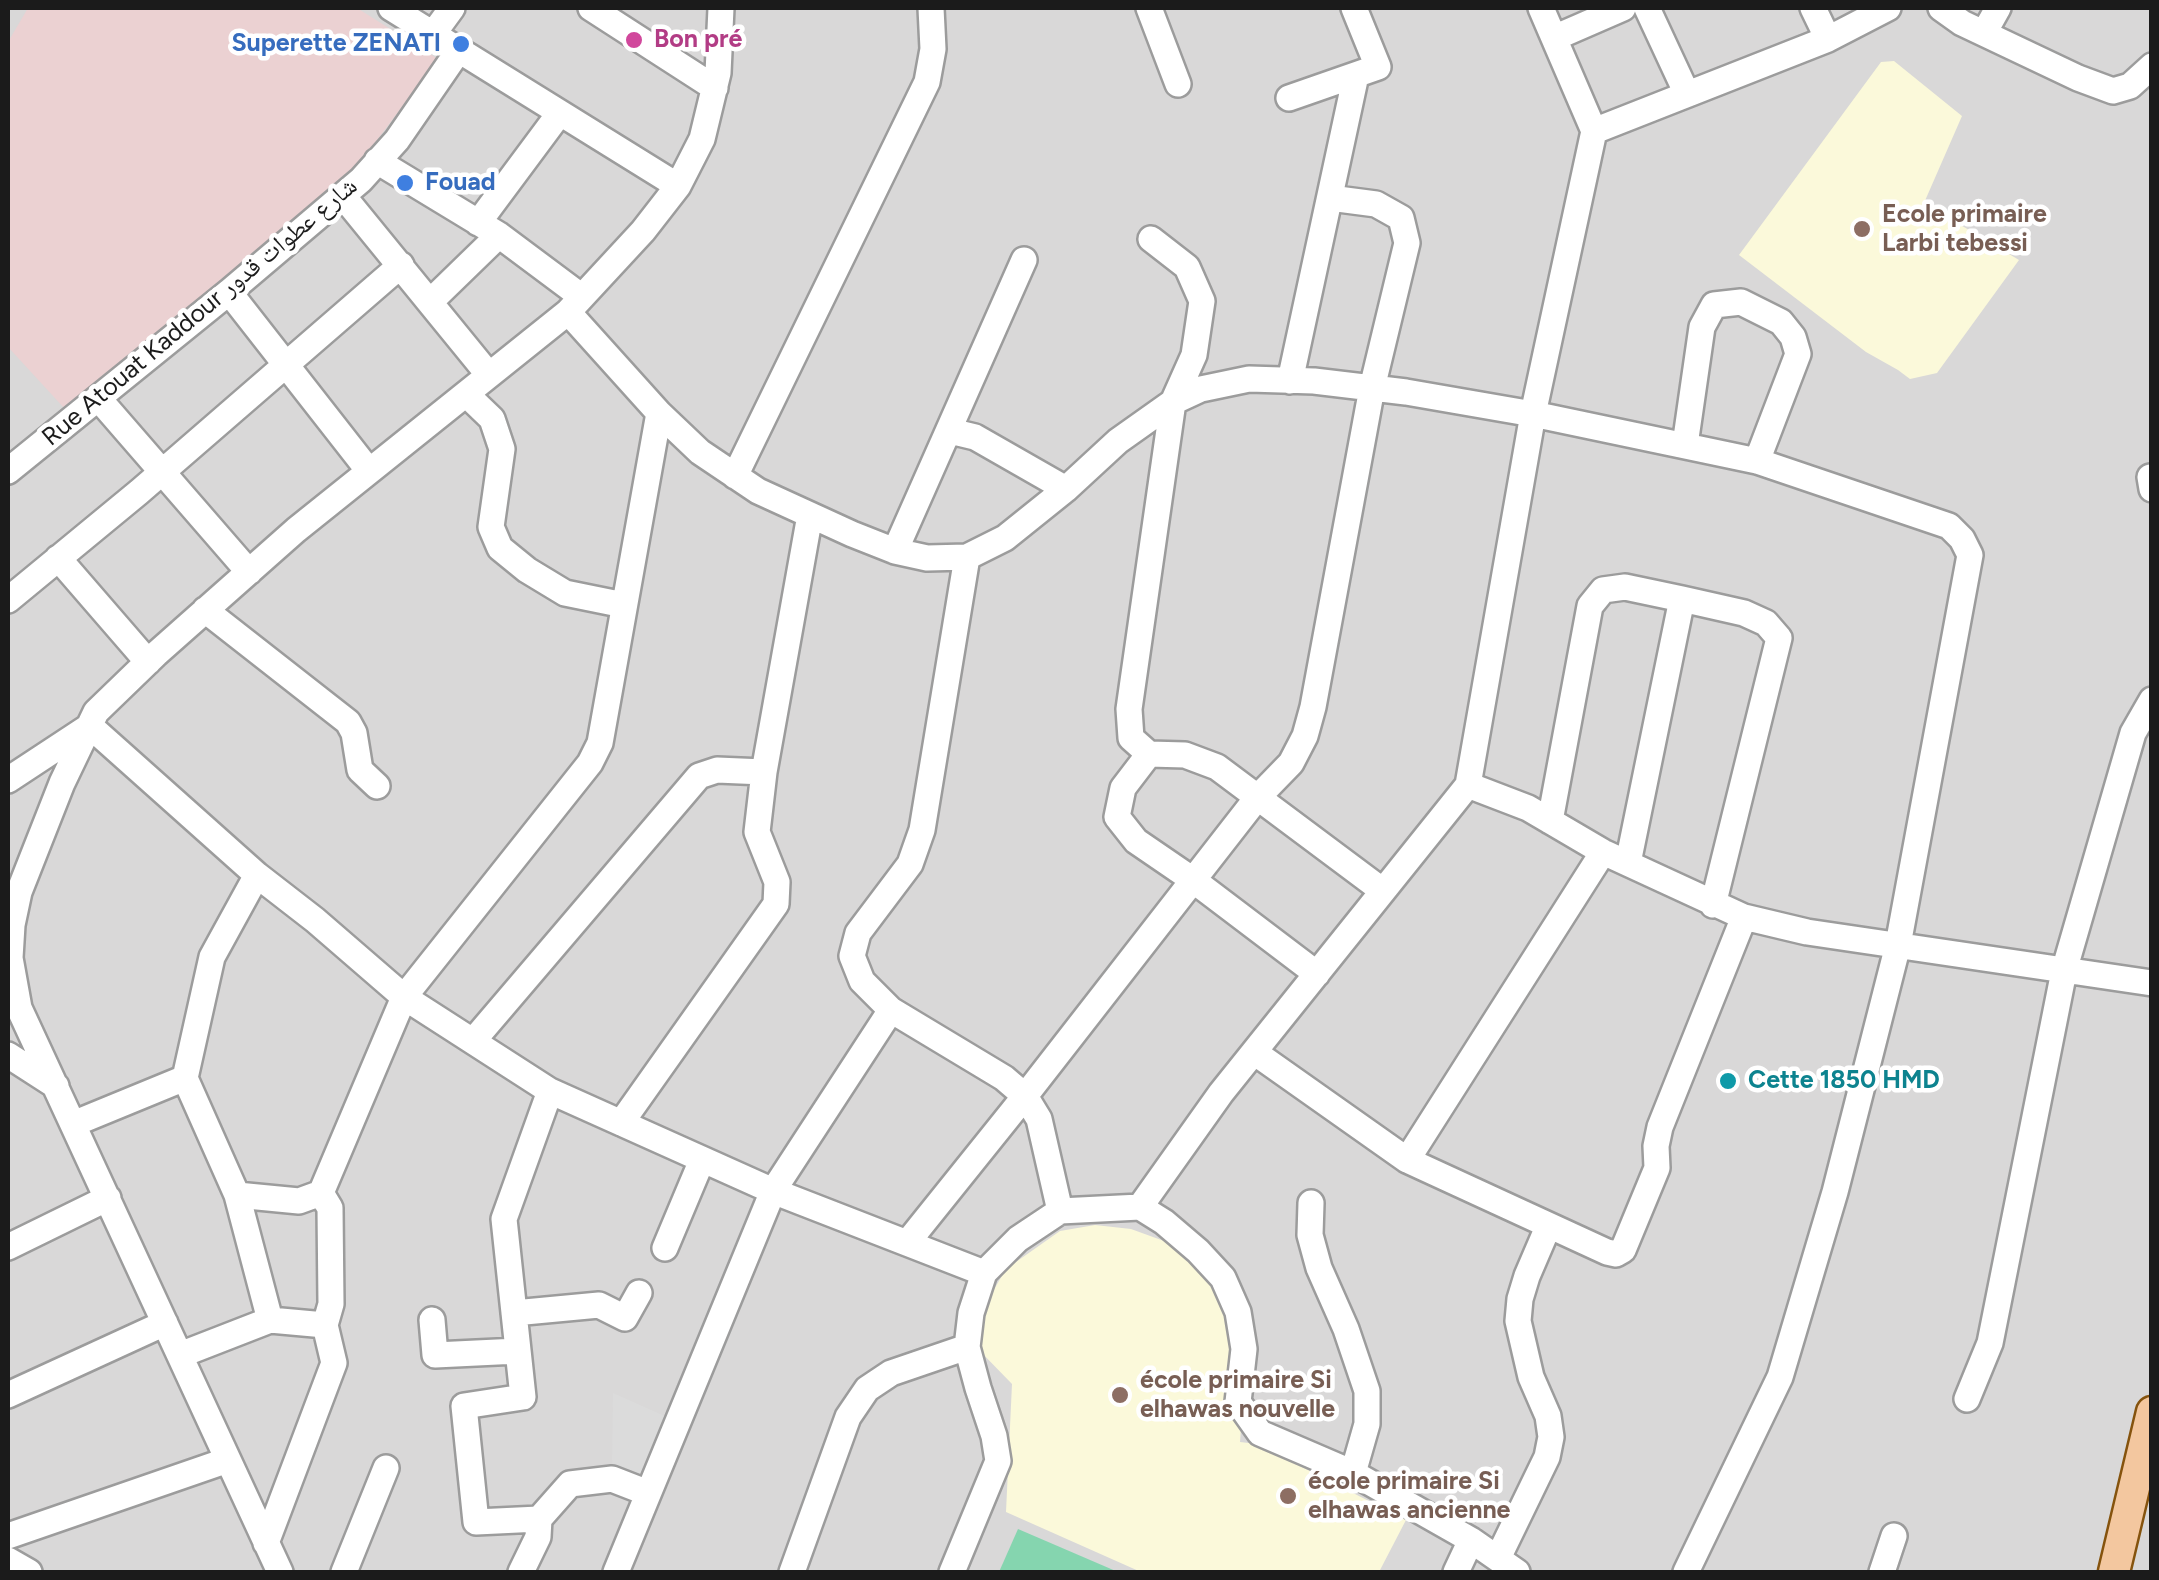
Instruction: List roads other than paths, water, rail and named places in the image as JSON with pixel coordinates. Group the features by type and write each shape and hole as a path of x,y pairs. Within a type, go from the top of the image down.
{"main road":[{"path":"2114,1572 2152,1412"}],"street":[{"path":"391,8 678,186"},
{"path":"434,34 452,8"},
{"path":"280,1572 19,1008 10,958 19,892 62,782 96,712 296,530 575,304 643,231 678,186 702,139 718,73 721,8"},
{"path":"736,476 928,82 933,49 931,8"},
{"path":"1148,8 1178,84"},
{"path":"1289,98 1378,67 1354,8"},
{"path":"1140,1206 1221,1093 1468,785 1532,414 1594,130 1540,8"},
{"path":"1554,38 1622,8"},
{"path":"1647,8 1686,94"},
{"path":"1813,8 1828,40"},
{"path":"1594,130 1828,40 1888,8"},
{"path":"1941,8 1984,34 2113,91 2130,86 2152,66"},
{"path":"1984,34 1998,8"},
{"path":"605,11 714,88"},
{"name":"Rue Atouat Kaddour شارع عطوات قدور","path":"8,471 342,196 396,140 459,50"},
{"path":"1290,381 1356,74"},
{"path":"430,302 488,229 559,114"},
{"path":"377,161 488,229 575,304 659,412 700,452 758,491 896,551 926,558 967,557 1005,538 1118,441 1173,402 1201,389 1250,380 1406,392 1685,445 1757,462 1949,526 1962,539 1970,555 1898,945 1835,1192 1780,1377 1686,1572"},
{"path":"342,196 489,376"},
{"path":"907,1243 1257,798 1291,763 1305,736 1314,707 1372,388 1407,243 1401,218 1376,204 1330,198"},
{"path":"1151,239 1187,267 1202,302 1194,355 1173,402 1129,709 1131,738 1149,754 1184,754 1217,766 1383,890"},
{"path":"896,551 1024,260"},
{"path":"8,600 400,265"},
{"path":"229,292 369,472"},
{"path":"1685,445 1702,327 1714,305 1741,302 1781,322 1793,338 1798,354 1757,462"},
{"path":"466,394 492,419 502,449 491,526 500,548 527,570 566,592 624,605"},
{"path":"98,398 250,572"},
{"path":"236,1194 299,1201 321,1192 404,996 590,762 604,724 659,412"},
{"path":"950,432 975,437 1066,489"},
{"path":"620,1123 776,904 778,882 757,832 810,515"},
{"path":"967,557 922,830 910,864 858,933 852,956 862,981 891,1010 1004,1078 1026,1096 1039,1119 1060,1212"},
{"path":"58,558 148,662"},
{"path":"1550,822 1590,606 1603,590 1624,588 1682,598 1744,612 1766,623 1779,638 1713,905"},
{"path":"1628,863 1682,598"},
{"path":"205,610 348,722 354,733 360,770 377,786"},
{"path":"1967,1399 1990,1343 2064,971 2133,734 2152,700"},
{"path":"8,780 90,726"},
{"path":"90,726 257,875 404,996 550,1091 773,1191 984,1273"},
{"path":"1149,754 1123,788 1117,817 1136,841 1317,974"},
{"path":"472,1041 699,776 717,770 764,772"},
{"path":"1468,785 1528,808 1603,852 1744,918 1808,932 2152,983"},
{"path":"1407,1160 1603,852"},
{"path":"257,875 212,957 185,1078 236,1194 270,1320"},
{"path":"1254,1052 1407,1160 1616,1254 1623,1250 1656,1168 1660,1127 1744,918"},
{"path":"616,1572 773,1191 891,1010"},
{"path":"8,1054 56,1086"},
{"path":"74,1124 185,1078"},
{"path":"538,1519 476,1522 464,1406 523,1396 504,1219 550,1091"},
{"path":"665,1248 702,1160"},
{"path":"266,1543 334,1363 328,1314 330,1208 321,1192"},
{"path":"8,1247 108,1198"},
{"path":"1310,1203 1310,1235 1319,1268 1346,1330 1366,1391 1367,1424 1352,1473"},
{"path":"952,1572 998,1461 967,1347 971,1314 984,1273 1018,1239 1060,1212 1140,1206 1198,1250 1223,1278 1238,1312 1244,1350 1238,1402 1260,1433 1352,1473 1508,1565 1551,1437 1518,1320 1526,1276 1548,1226"},
{"path":"514,1313 599,1305 625,1318 639,1293"},
{"path":"180,1355 270,1320 328,1314"},
{"path":"432,1320 435,1355 518,1351"},
{"path":"8,1394 165,1323"},
{"path":"792,1572 848,1417 867,1389 891,1373 967,1347"},
{"path":"8,1536 228,1460"},
{"path":"344,1572 386,1468"},
{"path":"521,1572 538,1536 538,1519 570,1484 612,1479 648,1493"},
{"path":"1882,1572 1894,1536"},
{"path":"1456,1572 1471,1540"}],"place":[{"name":"Bon pré","path":"634,40"},
{"name":"Superette ZENATI","path":"461,44"},
{"name":"Fouad","path":"405,183"},
{"name":"Ecole primaire Larbi tebessi","path":"1862,229"},
{"name":"Cette 1850 HMD","path":"1728,1081"},
{"name":"école primaire Si elhawas nouvelle","path":"1120,1395"},
{"name":"école primaire Si elhawas ancienne","path":"1288,1496"}]}
